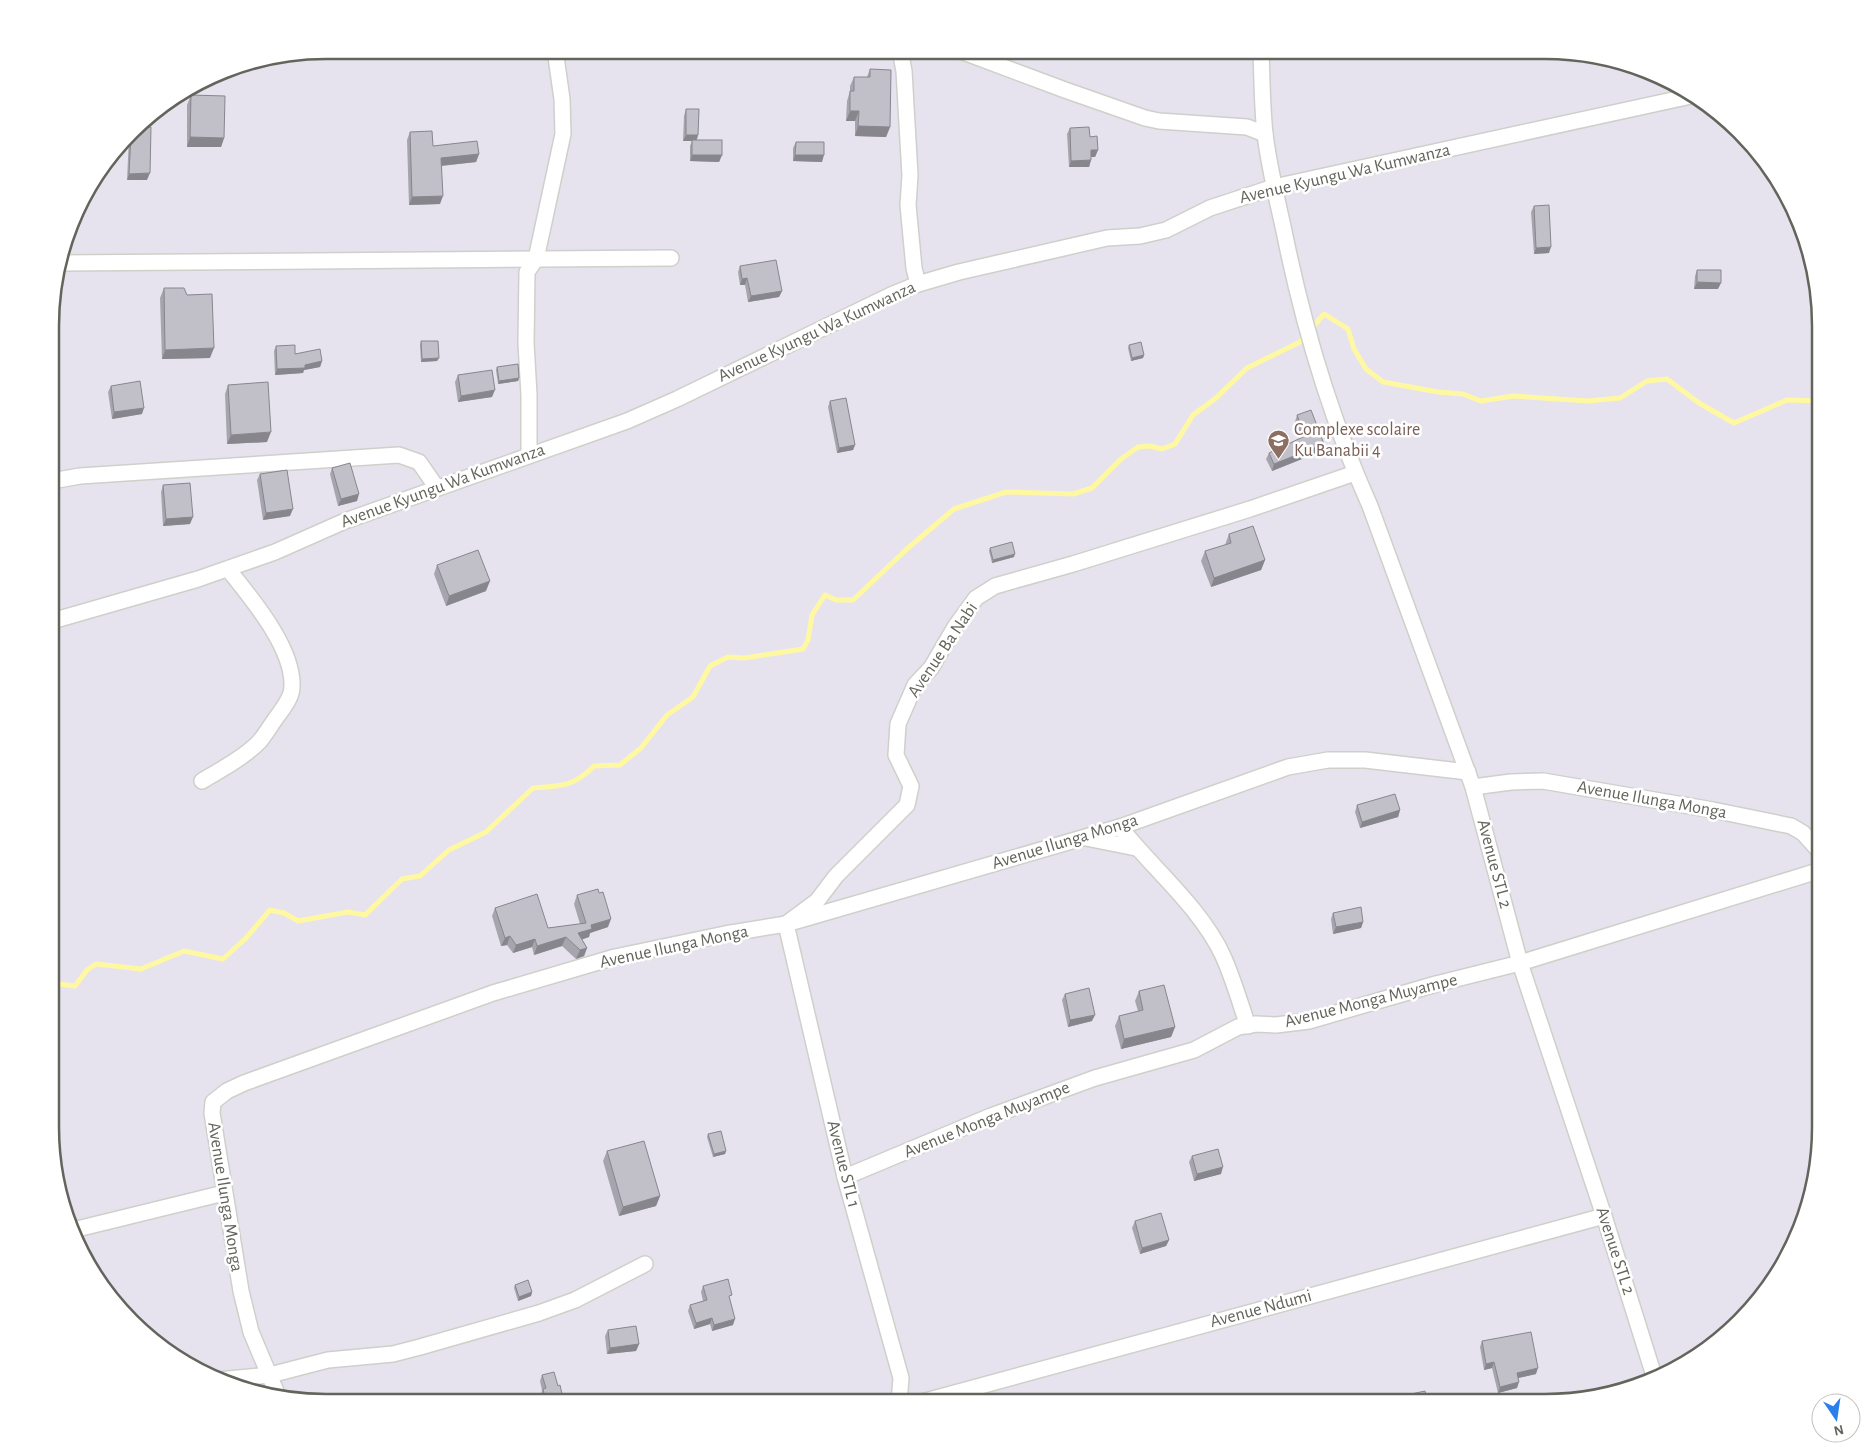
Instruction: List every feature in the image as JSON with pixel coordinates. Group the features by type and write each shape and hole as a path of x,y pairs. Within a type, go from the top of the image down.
{"street":[{"path":"529,455 529,395 526,343 527,272 536,259 563,134 562,99 556,59"},
{"path":"902,59 910,176 908,205 914,268 918,284"},
{"path":"982,59 1145,118 1159,121 1247,127 1265,134"},
{"path":"1261,59 1265,134 1274,187"},
{"name":"Avenue Kyungu Wa Kumwanza","path":"59,619 228,569 274,552 345,521 627,421 677,399 891,295 918,284 959,272 1107,238 1140,236 1166,230 1210,208 1274,187 1683,97"},
{"name":"Avenue STL 2","path":"1274,187 1297,295 1315,355 1355,473 1370,506 1473,787 1520,963 1604,1216 1652,1372"},
{"path":"67,263 671,258"},
{"path":"59,480 80,476 399,455 419,462 437,488"},
{"name":"Avenue Ba Nabi","path":"786,924 817,901 836,876 907,805 911,786 896,755 898,724 915,685 931,668 955,627 976,598 995,586 1241,512 1355,473"},
{"path":"202,781 236,761 259,742 285,706 292,688 290,670 280,643 263,612 228,569"},
{"name":"Avenue Ilunga Monga","path":"270,1375 249,1324 240,1291 212,1114 213,1102 244,1083 494,993 614,957 725,934 786,924 1120,827 1288,767 1328,760 1365,760 1468,772"},
{"name":"Avenue Ilunga Monga","path":"1473,787 1511,782 1543,781 1714,810 1791,826 1804,833 1812,842"},
{"path":"1120,827 1136,848 1187,902 1214,940 1223,956 1248,1026"},
{"path":"1083,838 1136,848"},
{"name":"Avenue Monga Muyampe","path":"845,1177 991,1116 1095,1078 1194,1050 1238,1027 1309,1021 1436,984 1520,963 1812,873"},
{"name":"Avenue STL 1","path":"786,924 845,1177 901,1378 900,1394"},
{"path":"79,1229 224,1193"},
{"name":"Avenue Ndumi","path":"951,1394 1604,1216"},
{"path":"236,1378 270,1375 328,1360 402,1352 539,1313 575,1300 645,1264"},
{"path":"270,1375 275,1389"}],"building":[{"path":"870,69 891,70 890,127 858,126 859,111 850,111 850,91 854,91 854,77 870,77"},
{"path":"191,96 225,96 224,138 190,137"},
{"path":"686,109 699,109 698,135 686,135"},
{"path":"148,127 151,127 150,173 129,174 130,144"},
{"path":"1089,127 1090,137 1097,136 1098,150 1091,150 1091,160 1071,161 1070,128"},
{"path":"432,131 433,146 477,141 479,154 441,158 443,196 412,197 410,132"},
{"path":"692,140 722,140 722,155 692,155"},
{"path":"796,142 824,142 824,155 795,155"},
{"path":"1549,205 1551,247 1536,248 1534,206"},
{"path":"776,260 782,291 751,296 747,278 742,279 740,266"},
{"path":"1697,270 1721,270 1721,283 1697,282"},
{"path":"164,288 184,288 187,295 212,294 214,348 165,350"},
{"path":"421,341 438,341 439,358 422,359"},
{"path":"1141,342 1144,355 1132,358 1129,345"},
{"path":"295,345 295,354 320,349 322,361 305,365 305,368 277,369 276,346"},
{"path":"518,364 519,378 499,381 497,367"},
{"path":"492,370 495,390 461,396 458,375"},
{"path":"140,381 144,408 114,412 111,386"},
{"path":"268,382 271,432 231,435 228,385"},
{"path":"846,398 855,445 839,448 830,401"},
{"path":"1311,410 1324,444 1274,464 1269,453 1305,436 1297,415"},
{"path":"350,463 359,494 341,499 332,468"},
{"path":"287,470 293,509 266,513 260,474"},
{"path":"190,483 193,517 166,519 163,485"},
{"path":"1253,526 1265,560 1214,578 1205,551 1231,543 1229,534"},
{"path":"1012,542 1015,554 993,560 990,548"},
{"path":"478,550 490,581 449,596 437,565"},
{"path":"1395,794 1400,810 1362,822 1357,805"},
{"path":"598,889 599,893 603,892 611,919 591,925 592,929 578,933 587,948 580,950 566,937 537,946 535,939 516,945 510,936 505,938 495,908 537,894 548,928 586,923 577,895"},
{"path":"1361,907 1363,922 1336,927 1333,913"},
{"path":"1164,985 1175,1027 1124,1039 1119,1016 1143,1010 1139,991"},
{"path":"1089,988 1095,1015 1070,1020 1065,994"},
{"path":"721,1131 726,1151 714,1154 708,1134"},
{"path":"644,1141 660,1196 623,1207 607,1151"},
{"path":"1218,1149 1223,1167 1197,1174 1192,1156"},
{"path":"1161,1213 1169,1240 1142,1248 1135,1221"},
{"path":"728,1279 732,1295 729,1296 735,1319 714,1325 712,1318 696,1323 690,1305 707,1300 703,1286"},
{"path":"528,1280 532,1292 519,1297 515,1285"},
{"path":"636,1326 639,1344 610,1348 608,1330"},
{"path":"1531,1332 1538,1368 1517,1373 1519,1382 1500,1387 1494,1362 1486,1364 1482,1341"},
{"path":"554,1372 562,1394 544,1394 543,1389 546,1388 542,1375"},
{"path":"1425,1391 1426,1394 1411,1394"}],"waterway":[{"path":"59,984 75,986 87,970 96,964 141,969 184,951 223,959 246,938 270,910 284,913 298,921 348,912 365,915 402,879 420,876 449,850 486,832 533,788 552,787 573,782 594,766 620,765 641,748 667,715 693,697 710,666 728,657 744,658 803,649 808,640 812,615 825,595 836,600 853,600 908,548 954,509 1006,492 1073,494 1092,488 1121,459 1138,447 1150,446 1162,449 1175,444 1193,415 1216,398 1247,368 1300,342 1324,314 1348,329 1354,349 1366,369 1383,382 1438,392 1463,394 1481,401 1513,396 1588,401 1620,398 1647,381 1667,379 1699,403 1734,423 1787,400 1812,401"}],"place":[{"name":"Complexe scolaire Ku Banabii 4","path":"1278,459"}]}
